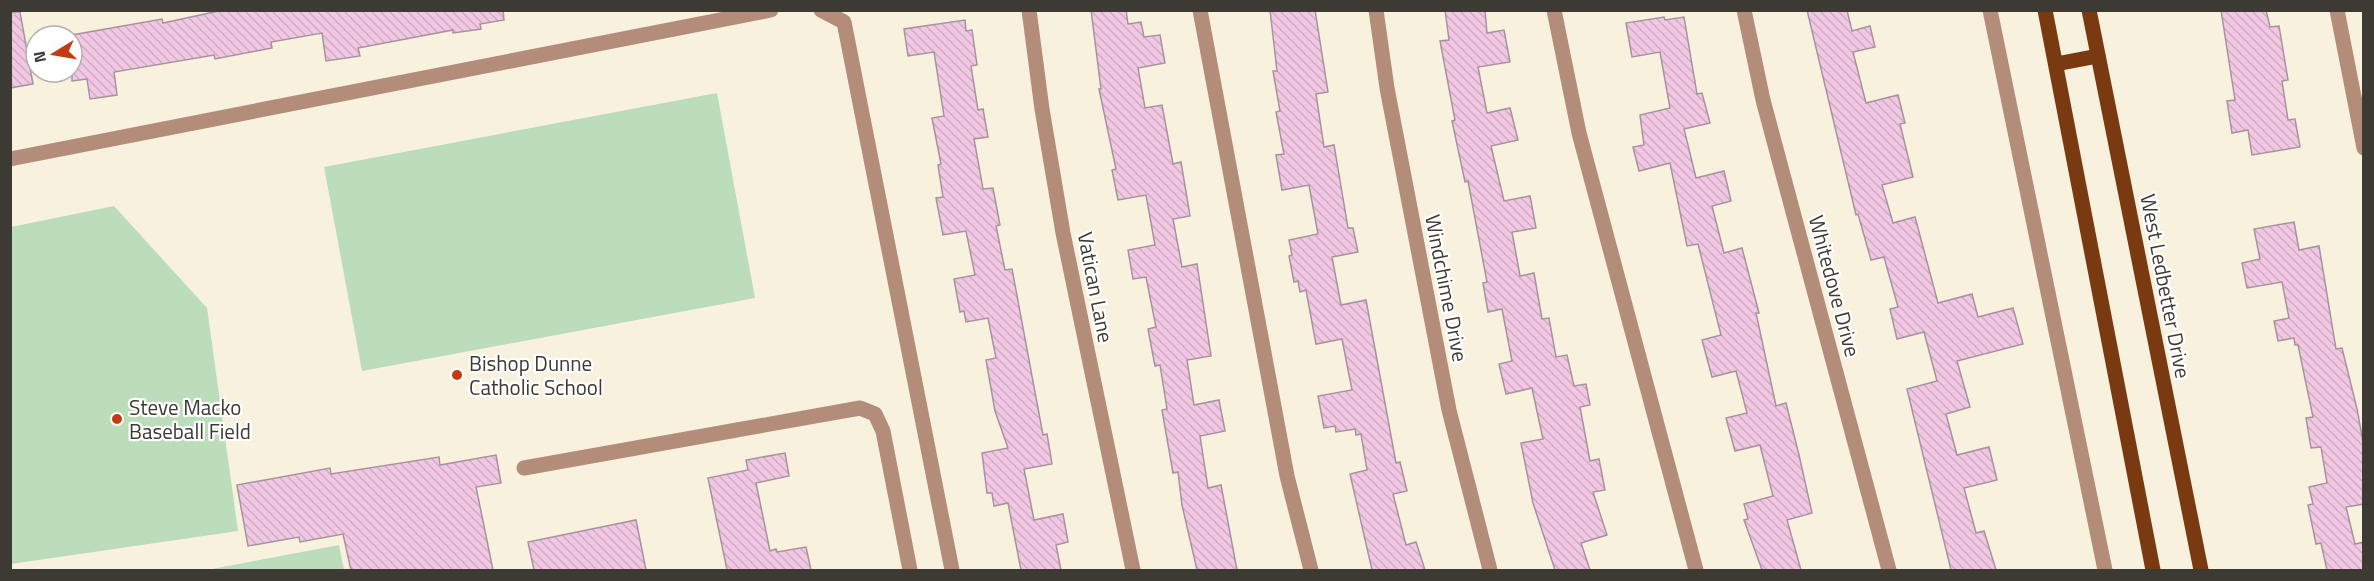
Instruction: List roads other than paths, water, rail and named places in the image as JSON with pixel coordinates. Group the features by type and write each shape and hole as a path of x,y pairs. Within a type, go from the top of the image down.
{"main road":[{"path":"2045,10 2153,570"},
{"name":"West Ledbetter Drive","path":"2089,10 2201,570"},
{"path":"2056,64 2098,56"}],"street":[{"path":"10,159 771,10"},
{"path":"821,10 844,22 952,570"},
{"name":"Vatican Lane","path":"1029,10 1042,109 1063,233 1134,570"},
{"path":"1200,10 1287,476 1311,570"},
{"name":"Windchime Drive","path":"1376,10 1387,88 1449,410 1471,505 1490,570"},
{"path":"1554,10 1579,133 1696,570"},
{"name":"Whitedove Drive","path":"1744,10 1763,100 1889,570"},
{"path":"1990,10 2105,570"},
{"path":"2337,10 2364,148"},
{"path":"524,468 860,408 875,414 884,431 910,570"}],"place":[{"name":"Bishop Dunne Catholic School","path":"457,375"},
{"name":"Steve Macko Baseball Field","path":"117,419"}]}
